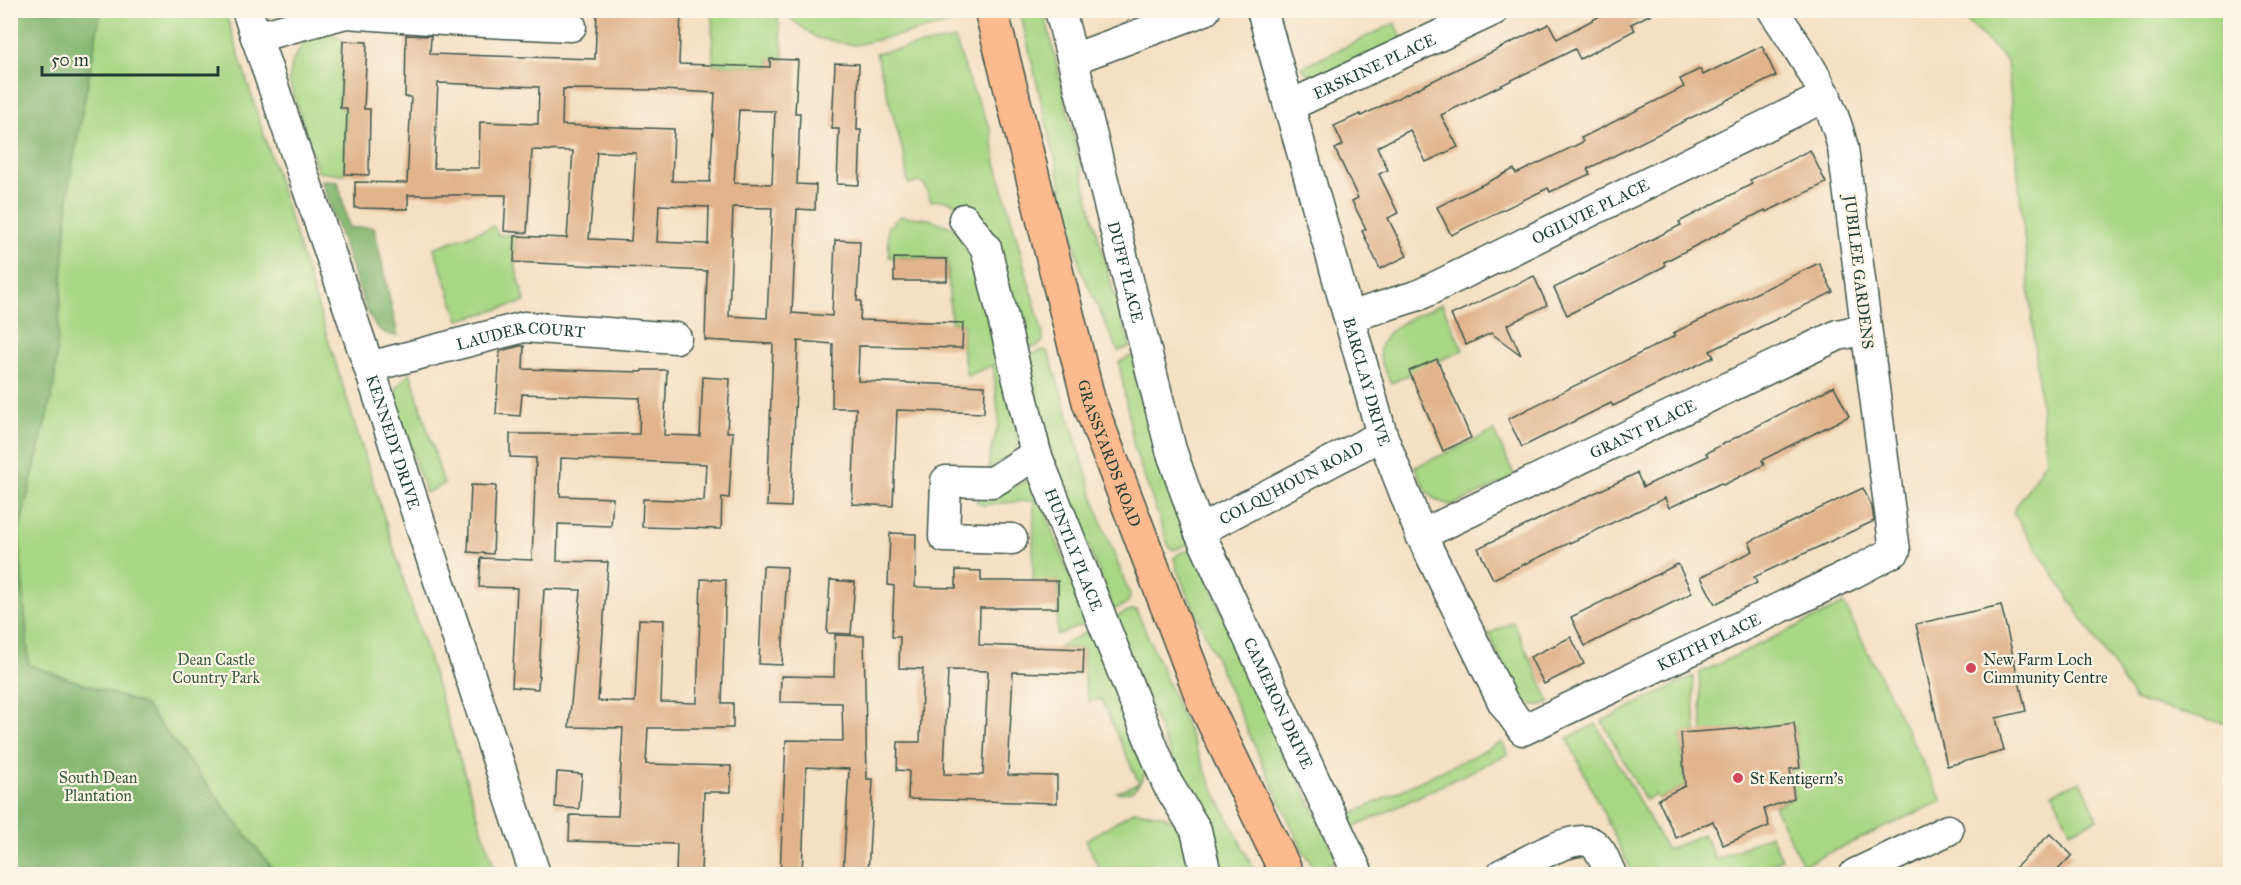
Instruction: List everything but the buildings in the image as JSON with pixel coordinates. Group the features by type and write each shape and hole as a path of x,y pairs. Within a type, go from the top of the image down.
{"main road":[{"name":"GRASSYARDS ROAD","path":"991,10 1089,402 1204,702 1287,874"}],"street":[{"name":"DUFF PLACE","path":"1060,10 1171,450 1199,531"},
{"path":"1073,59 1206,10"},
{"name":"BARCLAY DRIVE","path":"1262,10 1382,435 1421,535 1503,702 1523,730"},
{"name":"ERSKINE PLACE","path":"1289,106 1494,10"},
{"name":"JUBILEE GARDENS","path":"1773,10 1809,63 1827,96 1843,148 1895,550"},
{"path":"251,24 346,13 571,26"},
{"name":"KENNEDY DRIVE","path":"251,24 369,367 535,874"},
{"name":"OGILVIE PLACE","path":"1349,317 1419,296 1827,96"},
{"name":"HUNTLY PLACE","path":"964,219 986,249 1036,454 1167,783 1196,830 1206,874"},
{"name":"LAUDER COURT","path":"369,367 524,327 676,338"},
{"name":"GRANT PLACE","path":"1421,535 1838,335 1866,329"},
{"name":"COLQUHOUN ROAD","path":"1199,531 1382,435"},
{"path":"1012,540 944,537 946,481 993,482 1036,454"},
{"name":"CAMERON DRIVE","path":"1199,531 1358,874"},
{"name":"KEITH PLACE","path":"1523,730 1853,573 1895,550"},
{"path":"1855,874 1948,830"},
{"path":"1502,874 1577,840 1592,842 1611,874"}],"green space":[{"name":"Dean Castle Country Park","path":"10,11 225,11 496,874 11,874"},
{"name":"South Dean Plantation","path":"10,11 101,11 70,178 54,387 19,532 29,665 145,705 277,874 11,874"},
{"path":"712,11 777,11 784,59 770,59 770,67 713,65"},
{"path":"790,11 950,11 950,24 855,45 817,38 791,19"},
{"path":"1020,11 1044,11 1094,222 1131,347 1118,351 1081,270"},
{"path":"1957,11 2230,11 2230,725 2135,700 2013,512 2046,460 2007,61"},
{"path":"1395,23 1404,42 1321,78 1301,68"},
{"path":"330,32 343,41 340,108 347,108 345,174 318,172 289,81 293,60 305,41"},
{"path":"955,39 971,86 991,130 996,163 1043,334 1043,341 1038,346 1020,349 974,214 948,201 931,201 924,184 919,182 908,184 904,155 876,53"},
{"path":"321,180 338,182 349,228 374,227 398,336 386,334 378,328 366,309"},
{"path":"901,216 929,219 957,229 973,259 1020,443 1013,454 989,469 989,460 999,422 993,365 967,376 962,348 963,323 951,322 947,259 889,257 888,227"},
{"path":"494,226 498,235 515,235 514,262 525,302 459,320 434,248"},
{"path":"1442,304 1463,350 1391,383 1381,361 1380,350 1383,340 1400,324"},
{"path":"1045,350 1049,354 1101,521 1130,595 1128,603 1113,610 1047,440 1023,357"},
{"path":"1133,355 1195,541 1174,550 1169,547 1134,447 1119,362"},
{"path":"410,372 444,484 426,493 395,405 397,387"},
{"path":"1494,431 1515,477 1454,505 1438,501 1428,493 1415,467"},
{"path":"1033,477 1087,623 1057,635 1058,581 1033,582 1034,500 983,505 976,502 980,495 1005,491"},
{"path":"1197,548 1220,608 1278,737 1338,860 1316,870 1303,851 1177,570 1174,558 1180,553"},
{"path":"1844,604 1942,801 1803,865 1774,806 1794,798 1790,769 1800,767 1794,724 1703,732 1699,673"},
{"path":"1136,610 1140,618 1212,786 1256,874 1214,874 1184,783 1113,618"},
{"path":"1513,622 1550,702 1537,705 1527,702 1514,688 1505,669 1489,634"},
{"path":"1091,629 1146,771 1138,785 1128,792 1117,792 1139,783 1101,699 1089,702 1083,674 1084,649 1057,648"},
{"path":"1693,676 1696,732 1681,734 1685,786 1658,799 1655,795 1645,800 1602,721"},
{"path":"1596,724 1667,850 1703,834 1716,860 1770,835 1782,859 1750,874 1633,874 1567,738"},
{"path":"1502,742 1508,754 1351,829 1345,817"},
{"path":"2081,781 2098,819 2070,831 2053,793"},
{"path":"1134,811 1163,815 1180,826 1196,874 1102,874 1086,840"}],"place":[{"name":"New Farm Loch Cimmunity Centre","path":"1971,668"},
{"name":"St Kentigern's","path":"1738,778"}]}
